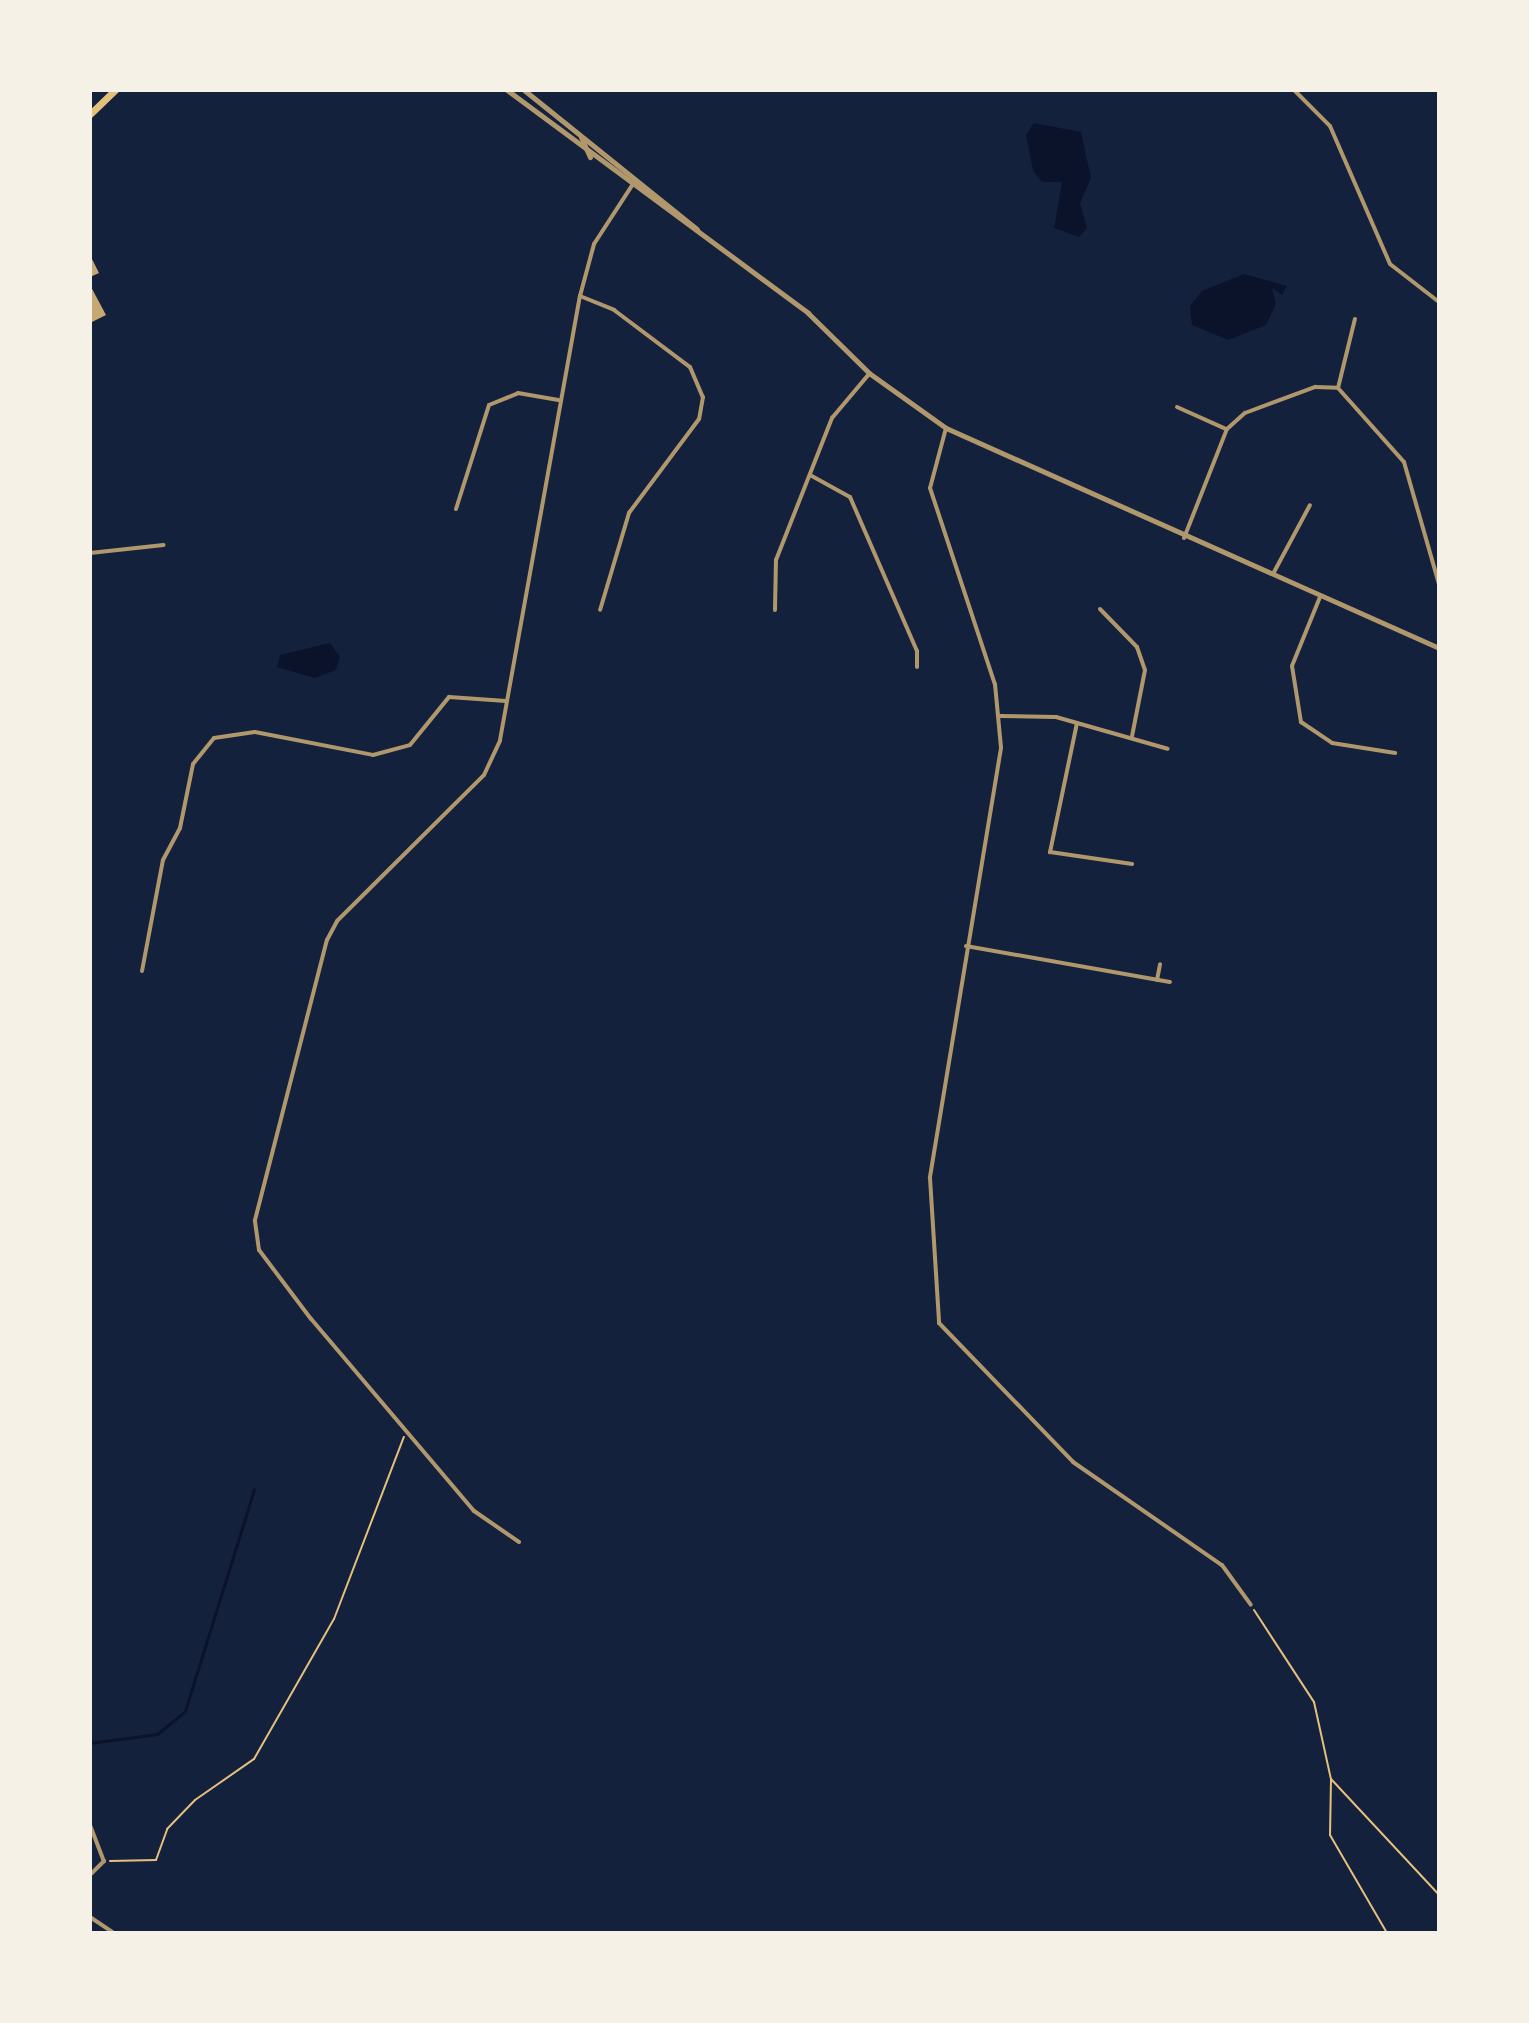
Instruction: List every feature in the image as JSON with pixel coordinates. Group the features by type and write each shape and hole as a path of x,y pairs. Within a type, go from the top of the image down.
{"main road":[{"path":"90,114 115,90"}],"street":[{"path":"507,90 590,157 826,328 869,373 946,428 1184,538 1439,648"},
{"path":"524,90 711,242"},
{"path":"1294,90 1330,126 1390,264 1439,302"},
{"path":"581,137 590,157"},
{"path":"630,174 634,188"},
{"path":"519,1542 474,1511 272,1270 259,1250 255,1220 327,940 337,921 484,775 506,701 558,400 580,296 594,244 634,188"},
{"path":"580,296 614,310 690,367 703,397 699,419 629,513 600,610"},
{"path":"1338,388 1355,319"},
{"path":"775,610 776,560 836,411 869,373"},
{"path":"1184,538 1227,429 1245,413 1315,387 1338,388 1404,462 1439,584"},
{"path":"456,509 489,405 518,393 558,400"},
{"path":"1177,407 1227,429"},
{"path":"946,428 930,488 1000,716 930,1178 944,1334 1090,1477 1222,1565 1251,1605"},
{"path":"810,475 850,497 917,651 917,667"},
{"path":"1272,576 1310,505"},
{"path":"90,553 164,545"},
{"path":"1320,597 1292,666 1301,722 1332,743 1395,753"},
{"path":"1100,609 1137,647 1145,670 1132,736"},
{"path":"142,971 163,860 180,828 193,764 214,738 255,732 373,755 410,745 449,697 506,701"},
{"path":"1000,716 1077,723 1132,736 1168,749"},
{"path":"1077,723 1050,852 1132,864"},
{"path":"966,946 1170,982"},
{"path":"1157,980 1160,964"},
{"path":"90,1825 104,1861 90,1875"},
{"path":"90,1917 114,1933"}],"path":[{"path":"104,1861 156,1860 167,1829 195,1800 254,1759 334,1619 408,1433"},
{"path":"1251,1605 1314,1702 1331,1779 1330,1835 1387,1933"},
{"path":"1331,1779 1439,1895"}],"water":[{"path":"1034,123 1081,132 1091,178 1080,203 1087,228 1079,237 1054,228 1062,182 1042,182 1033,171 1026,135"},
{"path":"1244,274 1287,286 1282,295 1272,288 1276,304 1266,325 1228,340 1192,325 1190,306 1202,291"},
{"path":"330,643 340,657 336,670 315,678 277,667 280,655"}],"building":[{"path":"90,255 99,273 90,277"},
{"path":"90,285 106,315 90,323"}],"waterway":[{"path":"90,1743 157,1734 185,1711 254,1490"}]}
